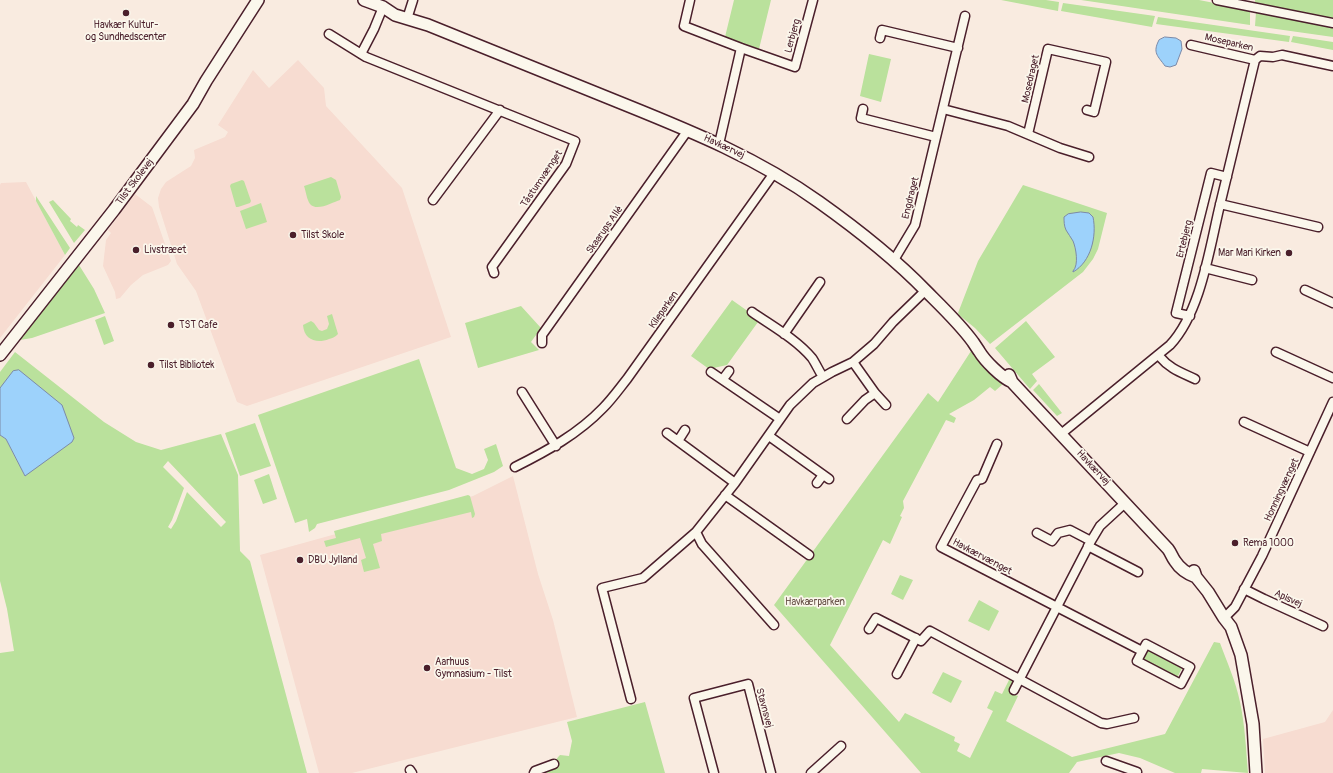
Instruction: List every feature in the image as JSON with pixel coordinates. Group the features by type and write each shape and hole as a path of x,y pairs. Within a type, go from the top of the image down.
{"street":[{"name":"Tilst Skolevej","path":"0,355 114,210 193,104 209,76 258,0"},
{"name":"Havkærvej","path":"355,0 364,0 383,7 397,9 408,17 688,130 747,157 816,200 853,226 894,260 926,290 974,343 984,349 1010,376 1012,382 1173,555 1179,558 1194,571 1196,577 1208,592 1231,627 1238,644 1253,724 1256,773"},
{"path":"408,17 413,0"},
{"name":"Lerbjerg","path":"690,0 684,26 795,67 813,0"},
{"path":"1217,0 1333,23"},
{"path":"361,54 383,7"},
{"name":"Engdraget","path":"894,260 915,225 966,16"},
{"path":"880,38 882,30 958,48"},
{"name":"Tåstumvænget","path":"329,34 361,54 575,141 566,164 492,267 494,273"},
{"name":"Moseparken","path":"1191,45 1255,60 1260,56 1273,57 1282,55 1333,66"},
{"path":"719,144 741,48"},
{"name":"Mosedraget","path":"1028,134 1048,49 1106,62 1094,112 1087,110"},
{"path":"1061,434 1159,356 1179,336 1190,316 1205,268 1255,60"},
{"path":"863,109 861,118 936,137"},
{"path":"943,109 1008,126 1060,148 1089,157"},
{"path":"433,200 500,110"},
{"name":"Skaarups Allé","path":"542,343 542,335 688,130"},
{"name":"Kileparken","path":"515,467 556,446 578,430 603,408 627,380 774,173"},
{"name":"Ertebjerg","path":"1190,316 1176,313 1212,173 1227,177"},
{"path":"1220,204 1318,226"},
{"path":"1205,268 1252,280"},
{"path":"784,334 820,282"},
{"path":"631,698 602,588 643,578 696,532 770,436 790,405 813,383 854,362 874,344 893,322 926,290"},
{"path":"1305,290 1333,302"},
{"path":"752,312 804,350 812,359 823,377"},
{"path":"1276,352 1333,378"},
{"path":"1159,356 1173,370 1195,379"},
{"path":"854,362 875,393 886,405"},
{"path":"722,380 728,371"},
{"path":"711,372 780,419"},
{"path":"522,392 556,446"},
{"path":"847,419 865,400 875,393"},
{"name":"Honningvænget","path":"1224,618 1236,607 1262,556 1333,402"},
{"name":"Honningvænget","path":"1244,422 1310,452"},
{"path":"678,440 685,430"},
{"path":"667,433 735,483"},
{"path":"770,436 826,477 816,483"},
{"name":"Havkærvænget","path":"997,444 982,479 976,480 941,547 1142,651"},
{"path":"726,495 787,544 809,555"},
{"path":"1014,690 1089,543 1100,526 1125,503"},
{"path":"1037,533 1052,540 1058,533 1070,530 1138,572"},
{"path":"696,532 702,544 774,625"},
{"name":"Apisvej","path":"1244,589 1264,600 1323,626"},
{"path":"869,629 876,618 921,641 930,631 1101,723 1107,724 1134,718"},
{"path":"897,674 916,638"},
{"path":"1146,644 1190,667 1181,684 1137,661 1142,651 1146,644"},
{"name":"Stavnsvej","path":"714,773 694,698 748,684 771,773"},
{"path":"811,773 841,746"},
{"path":"1106,761 1138,770"},
{"path":"534,773 534,771 554,764"}],"shaded area":[{"name":"Tilst Skole","path":"298,60 324,88 326,106 402,188 451,337 247,406 237,402 196,291 177,264 159,207 158,198 161,189 166,182 191,166 195,158 194,150 225,137 228,132 218,125 253,70 269,88"},
{"path":"26,182 65,255 0,338 0,185 1,183"},
{"name":"Livstræet","path":"135,194 152,207 171,261 168,265 143,275 131,285 120,298 116,299 115,292 103,266 106,240 111,233 108,230"},
{"name":"Aarhuus Gymnasium - Tilst","path":"513,476 538,574 553,620 577,717 352,773 319,773 260,555 473,496"},
{"path":"1333,710 1333,773 1265,773 1263,739 1325,722"}],"green space":[{"path":"734,0 771,0 759,49 725,37"},
{"path":"1001,0 1046,0 1059,2 1058,11"},
{"path":"1081,0 1199,0 1250,10 1250,25"},
{"path":"1255,0 1333,0 1333,19 1255,3"},
{"path":"1063,3 1155,16 1152,27 1061,11"},
{"path":"1256,12 1333,28 1333,37 1255,26"},
{"path":"1158,17 1290,36 1289,42 1156,24"},
{"path":"1293,36 1333,42 1333,50 1291,42"},
{"path":"869,54 891,59 881,102 860,96"},
{"path":"331,177 336,180 341,197 340,200 321,207 310,204 304,186"},
{"path":"242,180 244,181 251,201 250,203 236,207 230,186 231,184"},
{"path":"1023,185 1107,213 1098,249 1093,259 1083,272 990,344 958,313 978,261"},
{"path":"36,196 70,248 65,255 36,201"},
{"path":"53,200 71,219 70,221 77,227 78,225 85,230 74,243 49,202"},
{"path":"261,203 267,222 246,229 240,211"},
{"path":"79,265 94,289 105,313 32,338 20,340"},
{"path":"732,300 749,312 758,322 727,365 709,369 691,356"},
{"path":"521,306 541,328 531,342 539,350 478,368 465,323"},
{"path":"332,314 338,334 335,337 316,341 312,340 306,334 303,325 311,321 319,330 322,331 327,329 329,324 327,316"},
{"path":"105,316 114,341 104,345 95,320"},
{"path":"1026,321 1055,357 1032,374 1037,381 1030,389 995,348"},
{"name":"Havkærparken","path":"971,351 1003,384 995,391 990,387 974,400 949,414 956,418 954,423 946,420 903,501 904,508 900,516 902,517 890,544 883,540 830,645 899,722 905,713 955,737 954,741 960,744 957,751 970,758 993,711 987,708 995,691 1002,694 1010,678 1013,681 1009,692 1018,696 1006,721 1072,757 1165,734 1214,642 1220,643 1234,680 1242,711 1248,773 1202,769 1201,773 1175,773 1140,758 1119,753 1077,762 1069,773 921,773 774,605 928,393 938,402"},
{"path":"15,352 104,422 136,442 161,450 221,434 238,475 240,551 250,561 307,773 0,773 0,653 14,651 7,609 0,581 0,435 6,439 25,476 0,388 0,372","holes":["168,461 226,522 221,527 187,492 176,521 171,529 168,527 184,488 163,467"]},
{"path":"419,359 456,468 472,474 484,469 488,460 484,449 496,444 503,466 494,472 449,490 317,524 315,528 309,532 307,519 295,523 258,415"},
{"path":"1039,384 1062,413 1057,416 1033,390"},
{"path":"255,423 271,466 240,476 225,433"},
{"path":"269,474 277,499 263,504 254,480"},
{"path":"468,495 470,496 475,514 472,518 471,512 381,534 382,541 373,544 380,568 364,572 361,560 366,558 360,538 326,547 324,541 336,538 334,531"},
{"path":"900,575 913,580 903,600 891,594"},
{"path":"979,600 999,611 989,631 968,621"},
{"path":"1147,650 1182,668 1177,678 1141,660"},
{"path":"943,672 962,681 951,703 932,693"},
{"path":"645,702 665,773 545,773 560,755 569,756 572,741 567,722"}],"water":[{"path":"1165,37 1176,38 1181,41 1182,49 1176,65 1170,67 1165,66 1158,57 1156,51 1159,40"},
{"path":"1081,212 1089,213 1093,217 1093,240 1084,262 1073,272 1076,265 1076,252 1073,241 1065,228 1064,217 1068,214"},
{"path":"19,370 62,405 74,438 72,442 25,476 6,439 0,435 0,388 13,371"}],"place":[{"name":"Havkær Kultur- og Sundhedscenter","path":"126,13"},
{"name":"Tilst Skole","path":"293,235"},
{"name":"Livstræet","path":"136,250"},
{"name":"Mar Mari Kirken","path":"1289,253"},
{"name":"TST Cafe","path":"171,325"},
{"name":"Tilst Bibliotek","path":"151,365"},
{"name":"Rema 1000","path":"1235,543"},
{"name":"DBU Jylland","path":"300,560"},
{"name":"Aarhuus Gymnasium - Tilst","path":"427,668"}]}
